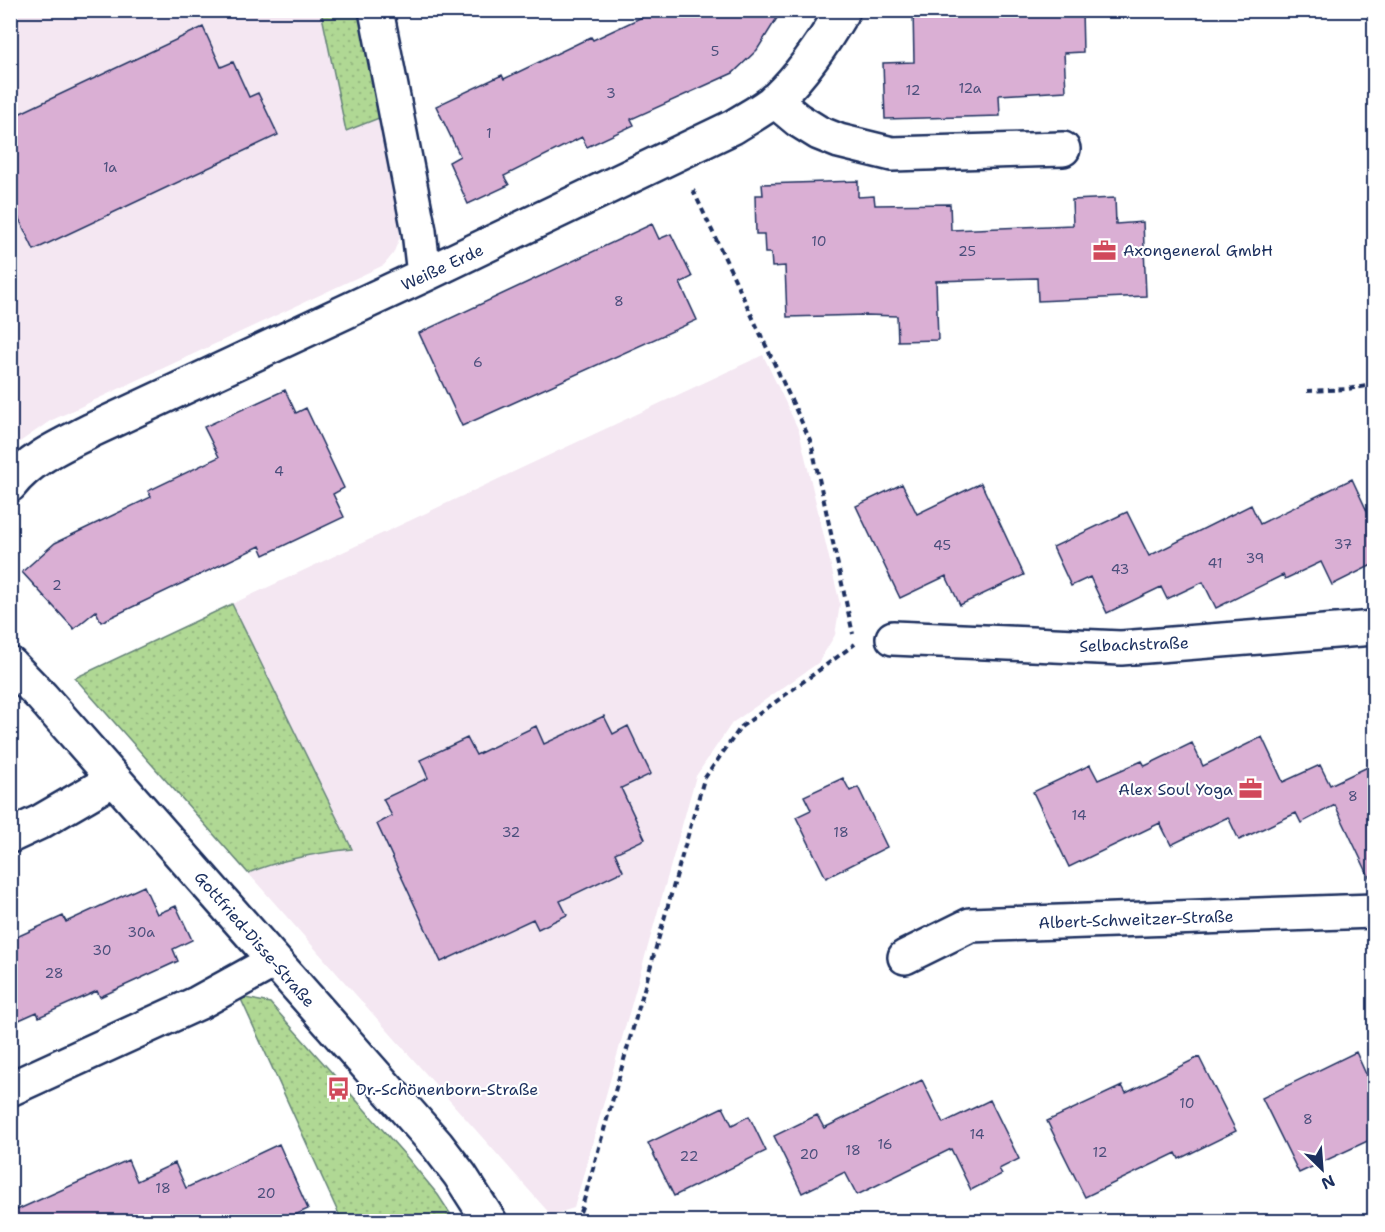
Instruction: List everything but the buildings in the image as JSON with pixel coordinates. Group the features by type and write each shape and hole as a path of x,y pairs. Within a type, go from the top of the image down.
{"street":[{"path":"376,10 415,212 424,275"},
{"name":"Weiße Erde","path":"10,485 18,475 45,454 92,430 678,155 733,127 774,100 809,62 843,10"},
{"path":"774,100 798,120 819,133 839,141 892,154 1063,149"},
{"name":"Selbachstraße","path":"893,638 1121,648 1374,628"},
{"name":"Gottfried-Disse-Straße","path":"10,664 437,1145 460,1174 490,1221"},
{"path":"10,836 40,822 114,779"},
{"name":"Albert-Schweitzer-Straße","path":"905,957 970,925 1374,910"},
{"path":"10,1089 198,1003 273,960"}],"path":[{"path":"678,155 811,442 855,644"},
{"path":"1307,391 1374,385"},
{"path":"576,1221 582,1207 704,779 741,727 855,644 893,638"}],"shaded area":[{"path":"11,11 321,11 346,130 384,116 400,237 393,254 384,265 50,421 11,448"},
{"path":"763,355 799,431 840,604 835,635 818,663 732,723 696,776 574,1208 551,1215 248,873 273,862 316,853 351,849 232,604"}],"green space":[{"path":"321,11 363,11 384,116 346,131"},
{"path":"232,604 352,849 299,857 248,873 75,678"},
{"path":"240,997 270,1003 405,1155 438,1195 455,1221 342,1221"}],"place":[{"name":"Axongeneral GmbH","path":"1105,250"},
{"name":"Alex Soul Yoga","path":"1251,789"},
{"name":"Dr.-Schönenborn-Straße","path":"338,1089"}]}
